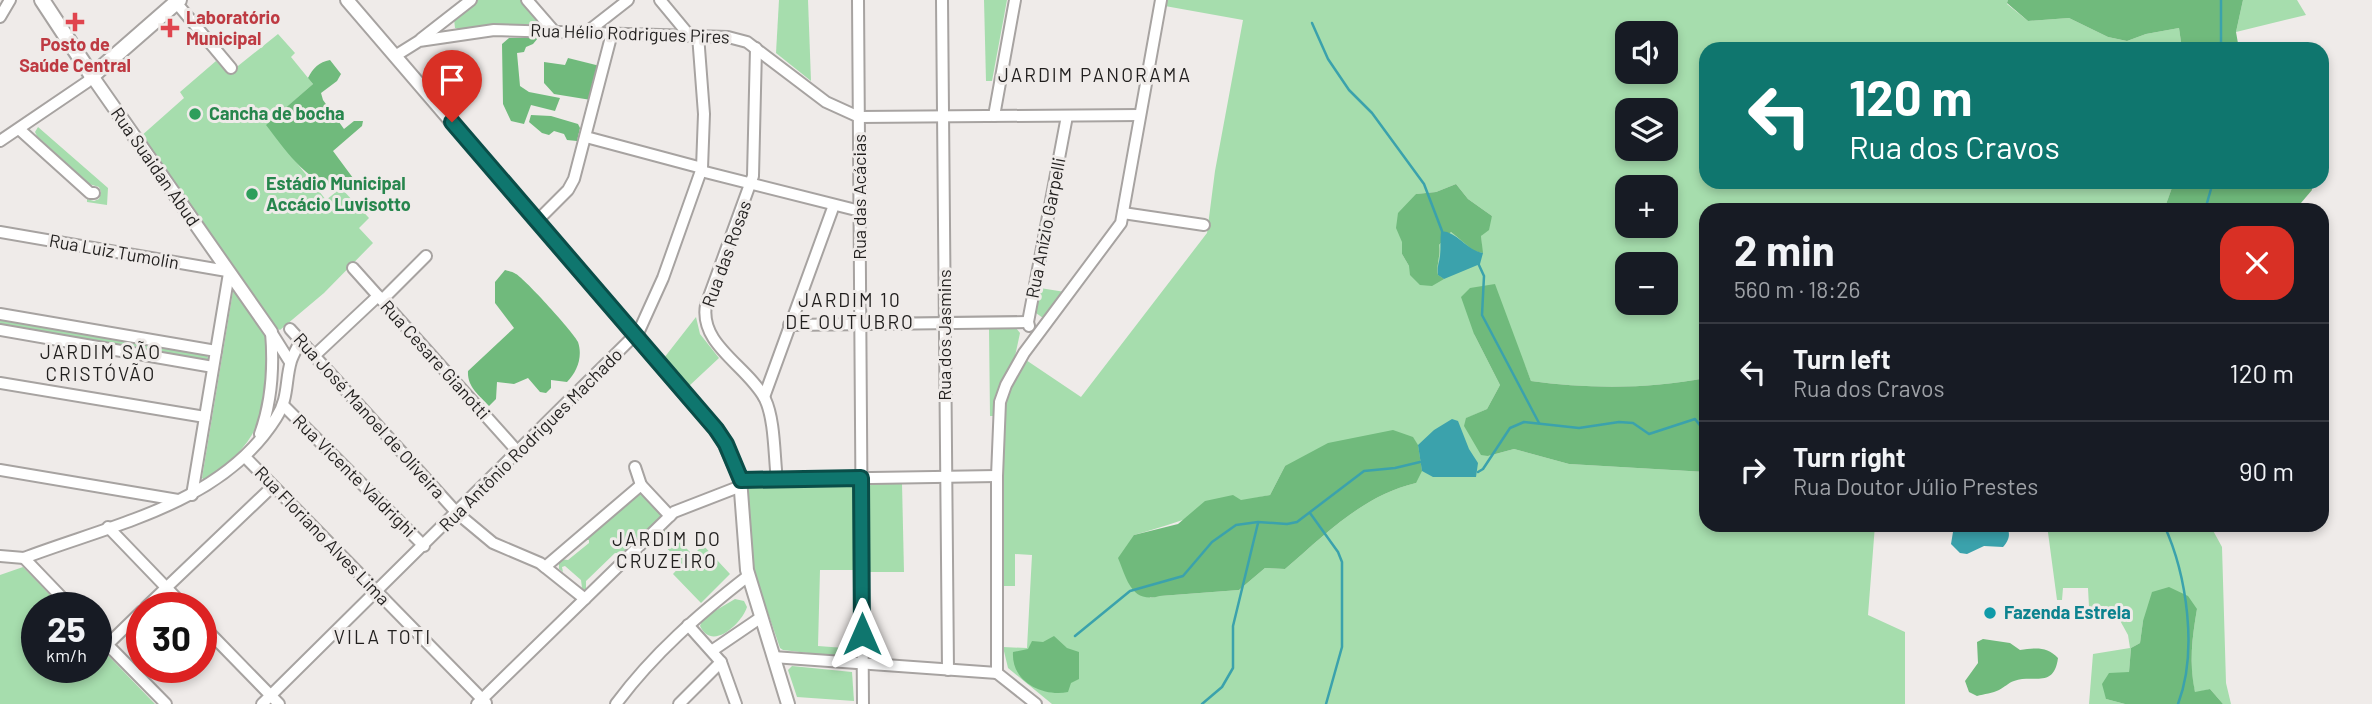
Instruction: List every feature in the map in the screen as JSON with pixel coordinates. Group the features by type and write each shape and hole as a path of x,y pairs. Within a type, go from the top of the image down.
{"main road":[{"name":"Rua Suaidan Abud","path":"43,0 92,76"},
{"path":"92,76 176,1"}],"street":[{"path":"0,17 10,0"},
{"path":"347,0 636,335 726,444 741,483 748,576 788,704"},
{"path":"419,41 471,0"},
{"path":"527,0 554,31"},
{"path":"587,32 628,0"},
{"path":"660,0 694,35"},
{"name":"Rua das Acácias","path":"858,0 863,704"},
{"name":"Rua dos Jasmins","path":"942,0 948,670"},
{"path":"994,116 1015,0"},
{"path":"997,673 997,477 1000,402 1010,375 1116,232 1123,213 1161,0"},
{"path":"176,1 231,68"},
{"path":"450,16 451,29 458,35"},
{"name":"Rua Hélio Rodrigues Pires","path":"395,56 419,41 504,30 733,37 757,48 826,103 859,117 1140,115"},
{"path":"537,221 572,184 612,33"},
{"name":"Rua Antônio Rodrigues Machado","path":"262,704 424,546 642,326 663,278 701,169 705,125 694,35"},
{"name":"Rua das Rosas","path":"757,48 752,183 706,305 705,319 711,335 764,397 770,417 777,480"},
{"path":"0,141 92,76"},
{"name":"Rua Suaidan Abud","path":"92,76 290,362"},
{"name":"Rua Anízio Garpelli","path":"1034,340 1028,322 1067,116"},
{"path":"22,127 90,193 94,193"},
{"path":"586,137 860,211"},
{"path":"764,397 834,205"},
{"path":"1123,213 1204,225"},
{"name":"Rua Luiz Tumolin","path":"0,232 228,272"},
{"path":"314,356 426,256"},
{"name":"Rua Cesare Gianotti","path":"353,268 518,452"},
{"path":"192,495 228,272"},
{"path":"0,314 216,351"},
{"path":"789,325 1028,322"},
{"path":"0,330 213,367"},
{"path":"256,443 270,394 271,332"},
{"path":"279,345 295,335"},
{"path":"0,556 22,558 181,500 246,458 276,419 283,405 295,335"},
{"name":"Rua José Manoel de Oliveira","path":"295,335 457,513 493,543 545,567 585,598"},
{"path":"0,383 205,417"},
{"name":"Rua Vicente Valdrighi","path":"283,405 424,546"},
{"name":"Rua Floriano Alves Lima","path":"246,458 482,702"},
{"path":"635,467 641,485 670,516"},
{"path":"0,470 181,500"},
{"path":"482,702 585,598 681,508 741,483 861,478 997,477"},
{"path":"162,592 273,485"},
{"path":"545,567 641,485"},
{"path":"107,527 170,592"},
{"path":"22,558 56,592"},
{"path":"616,704 647,666 688,625 748,576"},
{"path":"713,650 760,618"},
{"path":"688,625 721,662 736,704"},
{"path":"112,640 126,627"},
{"path":"217,640 279,704"},
{"path":"112,650 166,704"},
{"path":"773,657 997,673 1035,704"},
{"path":"679,704 721,662"}],"green space":[{"path":"478,0 522,0 538,19 538,24 501,24 461,30 455,28 454,19"},
{"path":"779,0 808,0 811,81 776,53"},
{"path":"984,0 1007,0 992,81 986,81"},
{"path":"1166,0 2008,0 2007,4 2028,21 2069,18 2108,37 2127,41 2146,34 2179,28 2181,42 1699,42 1699,189 2172,189 2166,203 1699,203 1699,379 1619,387 1531,381 1523,361 1474,334 1500,385 1487,409 1467,418 1488,456 1514,449 1569,464 1699,472 1699,532 1874,532 1868,615 1905,632 1905,704 1052,704 1008,668 1003,647 1027,648 1032,555 1015,554 1015,586 1001,586 1002,415 1006,395 1026,360 1081,397 1207,233 1215,171 1243,20 1165,6","holes":["1456,184 1468,199 1492,216 1481,236 1482,252 1451,232 1439,245 1438,275 1409,266 1402,254 1402,242 1416,194 1436,192","1285,466 1416,483 1397,489 1362,507 1330,530 1285,569 1265,568 1239,590 1150,598 1134,535 1270,495"]},
{"path":"2008,0 2243,0 2236,32 2238,42 2181,42 2179,28 2146,34 2127,41 2108,37 2069,18 2028,21 2007,3"},
{"path":"2243,0 2297,0 2306,15 2236,32"},
{"name":"Estádio Municipal Accácio Luvisotto","path":"278,34 295,53 291,57 313,84 267,125 326,200 341,188 369,218 359,228 373,243 324,293 280,330 275,327 140,137 184,98 180,92 216,61 228,74"},
{"path":"509,38 538,38 526,47 524,52 517,53 520,86 529,92 560,98 555,111 531,105 524,124 511,121 503,104 502,44"},
{"path":"568,58 600,66 591,100 554,94 544,83 544,62 565,65"},
{"path":"330,60 341,74 337,81 321,93 323,100 344,129 354,121 363,121 362,126 333,151 353,178 341,184 328,184 304,170 266,125 313,84 308,78 314,68"},
{"path":"531,115 551,116 578,124 580,128 577,141 567,140 564,134 554,131 549,135 542,133 529,122"},
{"path":"38,127 108,188 107,205 87,202 87,199 99,199 99,187 89,184 37,136 35,132"},
{"path":"1456,184 1468,199 1492,216 1489,230 1481,236 1483,253 1474,251 1451,232 1439,245 1438,275 1444,279 1432,286 1420,285 1410,275 1409,266 1402,254 1402,242 1396,228 1398,213 1416,194 1436,192"},
{"path":"2172,189 2312,190 2301,203 2166,203"},
{"path":"505,270 521,278 568,329 578,342 579,359 574,374 567,382 551,380 551,388 546,393 540,392 528,378 514,384 497,382 496,399 489,406 472,386 468,371 514,328 495,303 495,282"},
{"path":"1495,284 1531,381 1619,387 1699,379 1699,472 1569,464 1514,449 1488,456 1481,455 1464,426 1466,418 1487,409 1500,385 1474,334 1461,297 1470,288"},
{"path":"1040,288 1065,292 1043,318 1036,313"},
{"path":"233,291 252,313 266,336 267,388 253,434 233,458 204,480 202,478"},
{"path":"696,317 700,334 719,358 689,386 664,358"},
{"path":"0,319 206,355 209,359 205,361 0,326"},
{"path":"989,328 1016,328 1020,333 1014,361 998,392 993,416 990,416"},
{"path":"1393,430 1413,437 1418,445 1422,471 1416,483 1379,497 1362,507 1330,530 1285,569 1265,568 1239,590 1150,598 1136,593 1132,588 1118,558 1134,535 1178,524 1205,501 1233,495 1241,500 1270,495 1285,466 1328,443"},
{"path":"849,483 856,490 857,570 820,570 818,646 858,649 858,654 851,658 783,650 752,571 748,488 753,485"},
{"path":"902,483 904,572 867,572 868,487 872,484"},
{"path":"641,492 661,513 661,518 624,554 615,553 586,581 584,590 581,580 565,566 562,567 563,572 559,569 559,559 568,560 589,543 589,540 582,540"},
{"path":"666,528 693,555 703,545 730,574 701,603 673,574 682,564 657,538"},
{"path":"2048,532 2214,532 2222,547 2226,683 2231,704 2223,704 2210,689 2195,693 2192,651 2197,609 2143,621 2140,643 2131,648 2129,672 2106,699 2125,704 2089,704 2093,654 2130,648 2128,635 2117,615 2089,607 2088,588 2063,588 2062,600 2057,600"},
{"path":"23,567 47,592 21,592 21,683 112,683 112,660 126,674 126,683 135,683 155,704 0,704 0,575"},
{"path":"2169,587 2188,596 2197,609 2192,650 2195,692 2210,689 2223,704 2125,704 2106,699 2102,684 2109,673 2129,672 2131,648 2140,643 2143,621 2152,592"},
{"path":"735,599 744,601 747,607 733,627 719,636 705,633 700,626 703,618"},
{"path":"1054,636 1067,648 1079,652 1079,679 1071,683 1068,692 1049,692 1030,685 1017,672 1014,663 1013,652 1028,649 1032,641 1043,642"},
{"path":"1983,639 2010,643 2020,650 2036,648 2050,651 2058,658 2056,668 2047,677 2021,679 1997,691 1977,696 1969,692 1965,681 1978,663 1977,642"},
{"path":"792,666 852,672 854,701 797,697 788,670"}],"water":[{"path":"1441,231 1452,234 1483,253 1480,264 1444,279 1438,275"},
{"path":"1452,419 1458,421 1469,449 1478,463 1476,477 1433,477 1422,471 1418,445 1434,430"},
{"path":"1953,532 2009,532 2003,547 1984,546 1967,554 1960,553 1951,544"}],"waterway":[{"path":"2221,0 2221,42"},
{"path":"1312,23 1328,59 1349,90 1372,113 1424,184 1442,231"},
{"path":"2207,203 2211,189"},
{"path":"1478,263 1484,276 1482,315 1539,423"},
{"path":"1478,472 1483,469 1510,428 1524,422 1579,428 1619,422 1633,423 1649,434 1695,419 1699,424"},
{"path":"1075,636 1130,591 1183,576 1212,542 1236,525 1297,522 1364,471 1420,462"},
{"path":"1310,513 1338,552 1342,562 1342,647 1326,704"},
{"path":"1202,704 1222,687 1233,668 1233,626 1258,523"},
{"path":"2167,532 2179,567 2187,614 2187,661 2178,704"}],"place":[{"name":"Posto de Saúde Central","path":"75,22"},
{"name":"Laboratório Municipal","path":"170,28"},
{"name":"Cancha de bocha","path":"195,114"},
{"name":"Estádio Municipal Accácio Luvisotto","path":"252,194"},
{"name":"Fazenda Estrela","path":"1990,613"}],"district":[{"name":"JARDIM PANORAMA","path":"1095,75"},
{"name":"JARDIM 10 DE OUTUBRO","path":"850,311"},
{"name":"JARDIM SÃO CRISTÓVÃO","path":"101,363"},
{"name":"JARDIM DO CRUZEIRO","path":"667,550"},
{"name":"VILA TOTI","path":"383,637"}],"route":[{"path":"452,122 716,429 726,444 741,480 861,478 862,634"}]}
